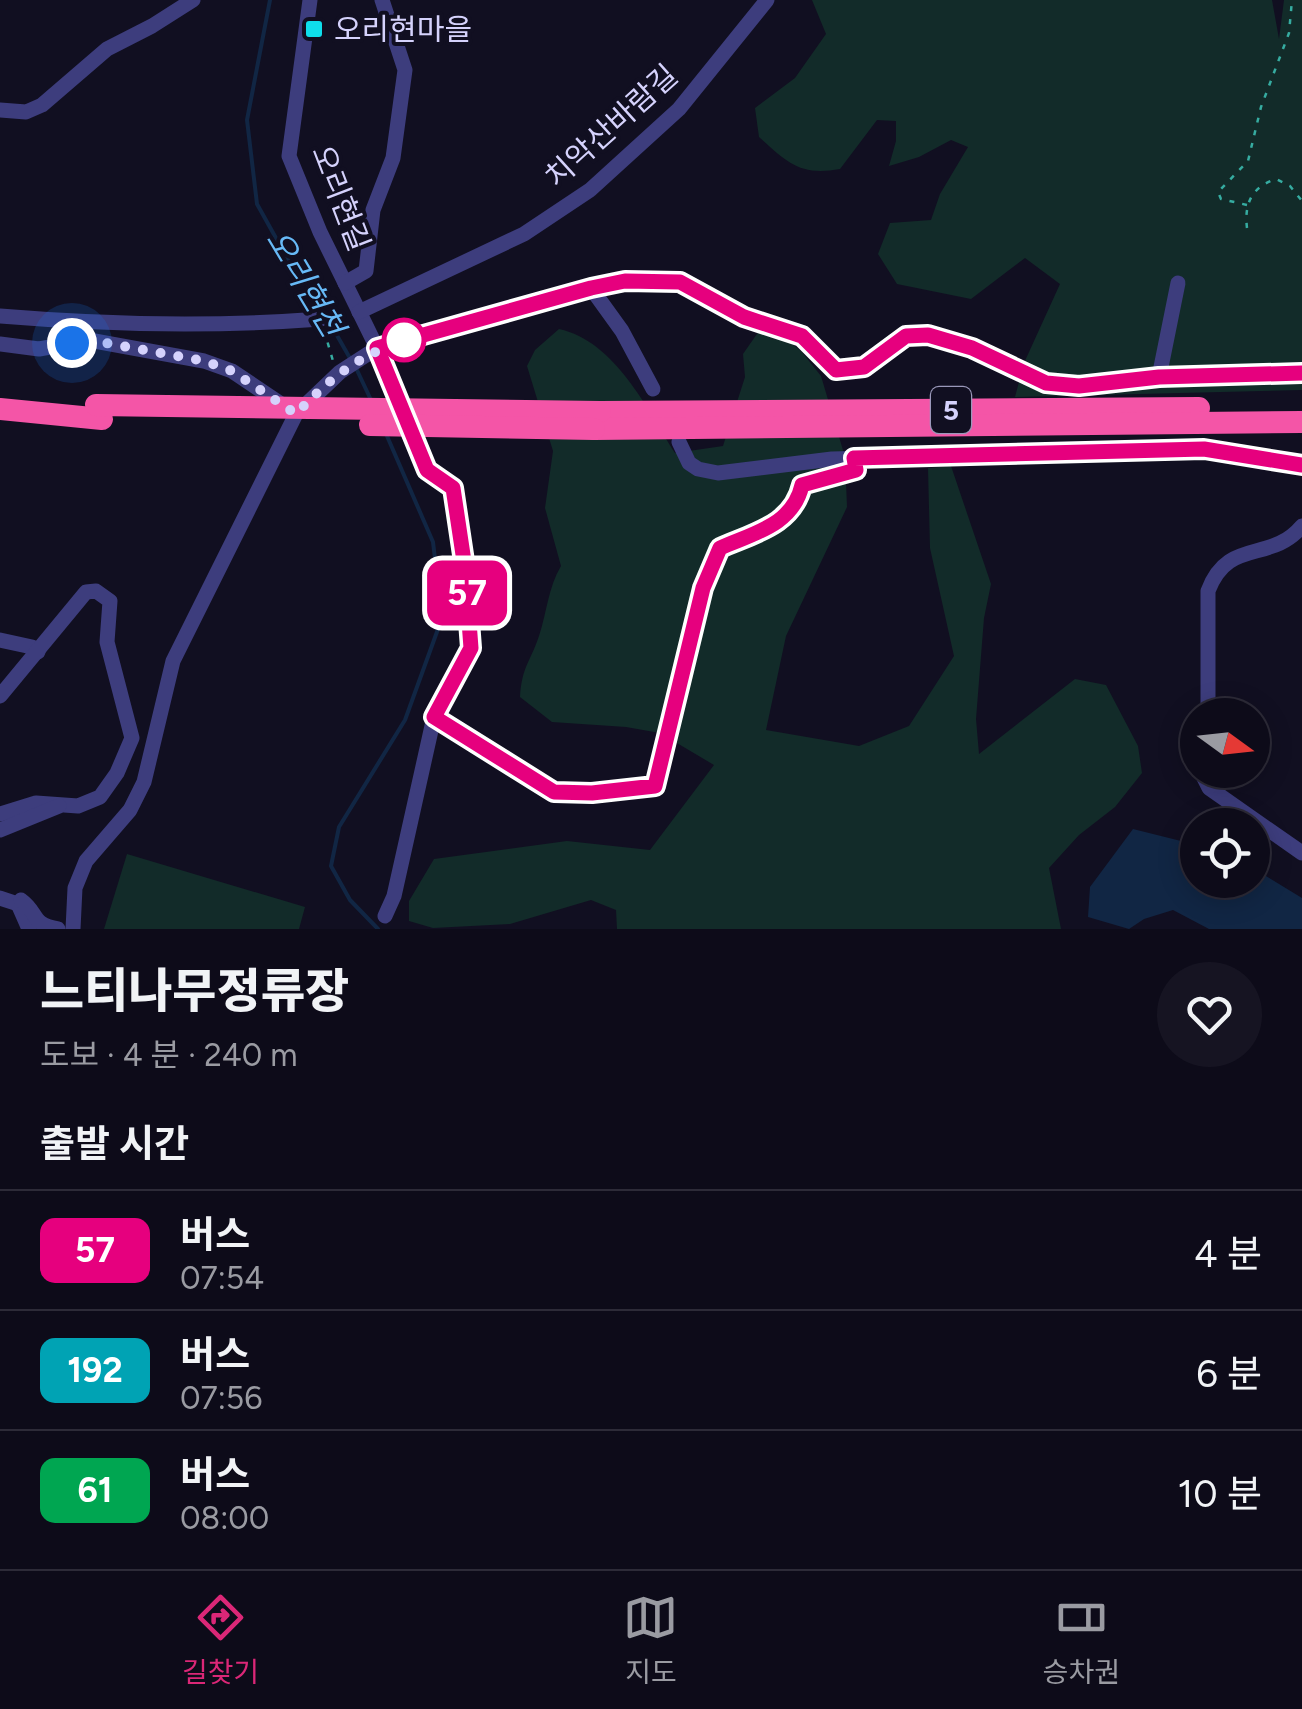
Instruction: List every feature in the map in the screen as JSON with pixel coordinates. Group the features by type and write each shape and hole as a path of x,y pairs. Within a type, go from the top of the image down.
{"highway":[{"name":"5","path":"0,394 99,412"},
{"name":"5","path":"597,421 1302,407"},
{"name":"5","path":"0,410 597,421 1302,422"}],"street":[{"path":"0,110 26,112 42,105 107,48 194,0"},
{"name":"오리현길","path":"310,0 289,156 359,312 371,352 427,470 453,488 465,568 471,648 434,717 394,896 385,916"},
{"path":"345,283 366,271 373,210 394,158 405,70 382,0"},
{"name":"치악산바람길","path":"359,312 524,234 590,190 679,109 767,0"},
{"path":"73,929 75,888 86,861 130,810 144,782 173,661 296,414 338,374 371,352 591,288 625,281 680,282 744,317 802,336 836,370 864,367 906,336 928,335 972,348 1046,383 1079,386 1159,377 1302,373"},
{"path":"1159,377 1178,283"},
{"path":"591,288 622,332 654,389"},
{"path":"0,316 102,324 242,325 321,319"},
{"path":"0,344 39,348 89,340 204,361 232,371 296,414"},
{"path":"679,442 689,463 718,473 854,458 1204,449 1302,465"},
{"path":"434,717 554,792 592,793 655,786 703,588 720,548 785,519 799,499 802,485 856,470 854,458"},
{"path":"1208,698 1208,591 1214,574 1232,557 1272,548 1294,536 1302,526"},
{"path":"0,696 86,592 104,595 110,602 107,642 132,738 117,773 100,797 78,806 36,803 0,814"},
{"path":"0,640 38,652"},
{"path":"132,738 153,743"},
{"path":"1209,788 1302,853"},
{"path":"0,830 62,805"},
{"path":"0,898 18,904 29,929"},
{"path":"21,900 42,926 58,929"}],"path":[{"path":"1247,206 1221,199 1218,192 1248,160 1261,107 1288,33 1292,0"},
{"path":"1247,228 1250,196 1265,182 1276,179 1290,186 1302,201"},
{"path":"321,319 338,374"}],"green space":[{"path":"812,0 1272,0 1279,39 1284,0 1302,0 1302,390 1015,397 1024,363 1060,284 1025,258 971,299 897,284 878,254 890,223 931,220 940,194 968,147 951,140 919,157 889,166 896,141 896,121 877,120 840,169 815,171 795,165 759,137 755,108 795,78 826,34"},
{"path":"559,329 597,347 613,362 675,453 723,446 745,377 743,354 759,331 784,338 801,351 821,376 845,457 847,507 786,636 766,730 859,746 909,726 954,656 930,548 928,468 951,466 991,584 984,618 976,719 979,754 1075,679 1106,685 1138,746 1142,773 1115,807 1079,835 1049,868 1061,929 617,929 616,910 591,900 510,924 433,928 409,921 409,901 434,859 567,841 650,850 714,765 660,733 552,722 520,697 550,591 561,566 545,508 553,451 527,366 535,350"},
{"path":"127,854 305,907 299,929 104,929"}],"water":[{"path":"1133,829 1180,841 1180,898 1270,898 1270,878 1302,898 1302,929 1209,929 1173,910 1144,919 1129,929 1088,917 1090,887"}],"waterway":[{"name":"오리현천","path":"270,0 247,120 257,204 351,360"},
{"name":"오리현천","path":"356,368 371,400"},
{"name":"오리현천","path":"378,929 350,900 331,866 339,827 405,720 442,618 433,542 387,436"}],"bus line":[{"name":"57","path":"1302,373 1159,377 1079,386 1046,383 972,348 928,335 906,336 864,367 836,370 802,336 744,317 680,282 652,281 625,281 557,296 377,348 427,470 453,488 471,648 434,717 554,792 592,793 655,786 703,588 720,548 785,519 799,499 802,485 856,470 854,458 1204,449 1302,465"}],"place":[{"name":"오리현마을","path":"314,29"}],"route":[{"path":"72,343 89,340 204,361 232,371 296,414 340,372 377,348 413,338 404,340"}]}
